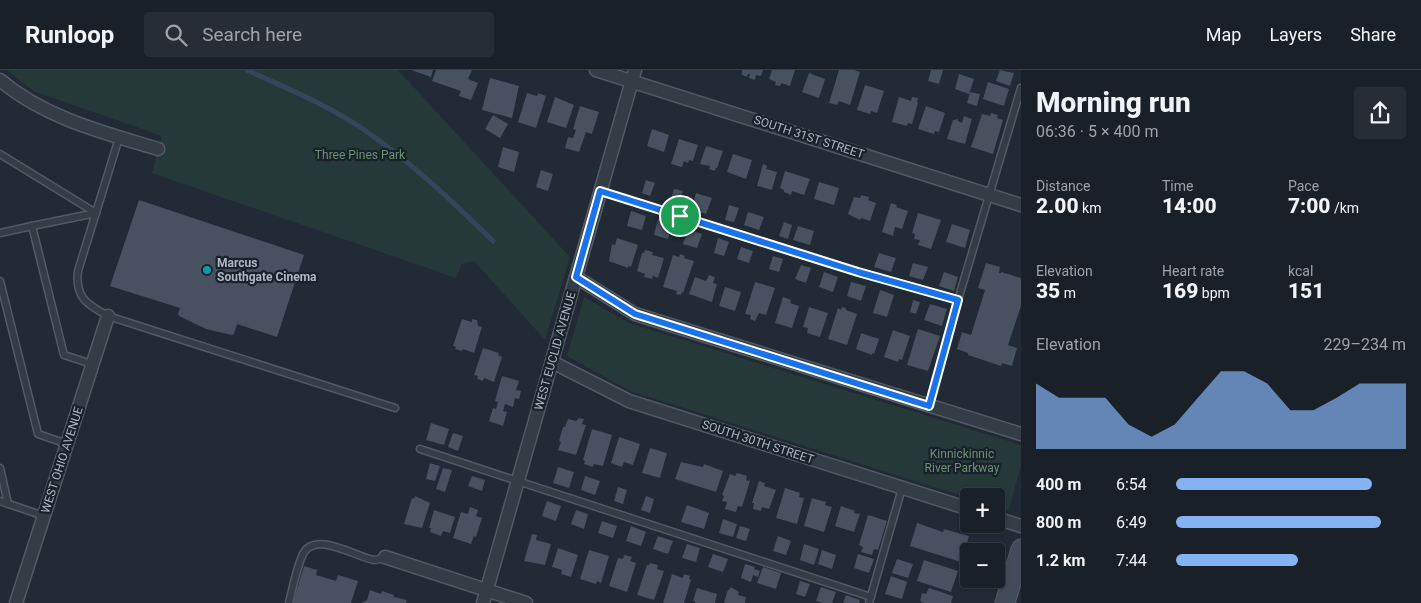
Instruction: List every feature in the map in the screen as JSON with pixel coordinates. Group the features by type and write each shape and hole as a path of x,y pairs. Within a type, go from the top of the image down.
{"main road":[{"path":"1006,603 1021,549"}],"street":[{"name":"SOUTH 31ST STREET","path":"596,70 633,76 1021,204"},
{"name":"WEST EUCLID AVENUE","path":"485,597 633,76"},
{"path":"0,80 12,90 47,112 85,127 158,149"},
{"path":"576,277 635,314 1021,434"},
{"name":"WEST OHIO AVENUE","path":"16,603 108,316"},
{"name":"SOUTH 30TH STREET","path":"552,362 629,401 960,507"},
{"path":"1005,521 1021,526"},
{"path":"385,557 485,597 526,603"}],"lane":[{"path":"929,406 958,300 1021,88"},
{"path":"119,138 78,271 77,285 82,297 91,307 108,316 395,408"},
{"path":"0,154 96,213"},
{"path":"600,191 858,272 958,300"},
{"path":"0,233 96,213"},
{"path":"32,226 64,355 92,364"},
{"path":"0,281 38,434 67,444"},
{"path":"420,449 870,600 902,488"},
{"path":"0,468 8,504"},
{"path":"0,501 44,516"},
{"path":"289,603 303,553 315,544 337,547 376,560 385,557"}],"green space":[{"name":"Three Pines Park","path":"7,70 398,70 570,257 545,340 474,261 462,264 456,278 152,173 162,136 33,91"},
{"name":"Kinnickinnic River Parkway","path":"584,297 629,323 1021,445 1021,465 1009,510 1005,509 1005,488 960,488 960,495 630,391 567,356"}],"building":[{"path":"411,70 433,70 431,77"},
{"path":"436,70 472,70 468,79 478,83 471,100 459,96 461,91 432,81"},
{"path":"742,70 763,70 761,76 756,75 755,80 749,78 750,74 747,77 742,75"},
{"path":"772,70 795,70 790,86 781,83 780,86 775,85 776,82 769,79"},
{"path":"839,70 860,72 850,105 839,101 837,105 829,103"},
{"path":"931,70 943,70 939,84 928,81"},
{"path":"1000,70 1014,73 1010,86 996,81"},
{"path":"809,73 825,79 819,98 802,92"},
{"path":"959,74 974,79 969,94 955,89"},
{"path":"490,78 519,86 512,118 482,110"},
{"path":"988,82 1009,89 1004,106 983,99"},
{"path":"865,85 884,91 877,113 871,111 870,114 857,110"},
{"path":"970,92 980,94 977,106 967,103"},
{"path":"527,93 537,96 538,93 546,96 536,128 518,122"},
{"path":"555,97 574,105 566,128 547,122"},
{"path":"899,97 911,101 912,97 918,98 912,124 908,123 907,126 892,122"},
{"path":"580,106 599,112 592,134 586,132 579,152 565,148 568,137 573,138 576,130 573,129"},
{"path":"926,106 945,113 939,132 935,131 934,134 918,129"},
{"path":"991,113 998,115 997,118 1003,120 993,154 971,147 982,114 990,116"},
{"path":"493,115 508,124 500,138 485,129"},
{"path":"964,116 972,119 965,144 947,139 953,120 958,119 962,123"},
{"path":"652,129 669,135 664,152 647,146"},
{"path":"679,139 698,145 693,161 689,160 688,163 684,161 682,167 671,164"},
{"path":"706,146 723,151 715,171 709,169 710,166 700,164"},
{"path":"503,147 519,152 514,172 498,167"},
{"path":"733,154 752,160 746,179 727,172"},
{"path":"763,164 767,166 766,169 777,172 772,190 757,186"},
{"path":"541,170 553,174 548,191 536,187"},
{"path":"785,171 810,179 804,195 792,191 791,195 780,188"},
{"path":"646,180 655,183 650,196 642,193"},
{"path":"819,182 839,188 834,205 814,199"},
{"path":"674,189 683,191 678,204 670,202"},
{"path":"696,193 712,198 706,214 691,209"},
{"path":"861,195 869,197 868,200 876,203 870,221 861,218 860,220 848,214 854,197 860,198"},
{"name":"Marcus Southgate Cinema","path":"139,200 304,255 277,337 237,324 232,335 206,329 179,316 180,308 110,286"},
{"path":"891,203 908,211 902,229 895,227 893,236 882,232"},
{"path":"729,205 739,208 734,222 725,220"},
{"path":"631,211 646,216 642,230 627,226"},
{"path":"748,212 764,217 759,230 744,225"},
{"path":"918,213 941,220 931,249 918,245 920,240 914,239 915,234 912,233"},
{"path":"658,219 673,223 668,239 654,235"},
{"path":"784,222 792,225 788,239 779,236"},
{"path":"952,224 970,230 965,248 946,242"},
{"path":"798,226 814,231 810,245 793,240"},
{"path":"688,229 702,234 697,248 683,244"},
{"path":"617,238 638,245 631,267 628,266 628,268 609,261 612,244 615,245"},
{"path":"718,238 729,242 724,256 714,253"},
{"path":"741,247 753,251 749,263 737,259"},
{"path":"645,250 653,252 652,255 664,258 658,278 653,276 652,279 644,277 645,274 637,271 642,253"},
{"path":"879,253 896,258 891,272 874,267"},
{"path":"680,254 685,256 684,258 694,261 681,295 676,294 677,291 663,287 673,255 679,257"},
{"path":"773,256 783,259 779,272 769,269"},
{"path":"913,263 928,267 923,280 909,276"},
{"path":"986,263 1000,267 999,273 1021,278 1021,306 1008,345 1017,348 1012,366 1002,363 1001,366 968,355 968,353 957,349 962,332 971,335 985,290 978,288"},
{"path":"801,265 811,268 806,283 795,279"},
{"path":"824,272 838,277 833,292 819,287"},
{"path":"944,272 958,277 954,291 939,286"},
{"path":"709,275 715,277 713,283 717,284 712,302 689,294 695,277 706,281"},
{"path":"755,282 775,288 766,315 759,313 755,321 750,319 751,315 745,314"},
{"path":"851,282 866,286 861,301 847,296"},
{"path":"725,287 741,292 735,311 719,306"},
{"path":"880,290 894,295 887,317 873,313"},
{"path":"783,297 791,300 790,303 799,306 792,328 775,323"},
{"path":"913,300 920,302 916,314 910,312"},
{"path":"930,304 947,309 942,326 924,320"},
{"path":"809,307 828,313 820,337 807,333 808,328 803,327"},
{"path":"842,307 857,314 847,345 828,339 838,308 841,310"},
{"path":"462,319 472,322 472,319 477,320 478,326 482,327 474,353 463,349 462,351 455,349 456,347 453,346"},
{"path":"918,329 940,336 928,371 907,365"},
{"path":"893,330 910,336 902,360 899,359 898,362 884,357"},
{"path":"861,333 879,339 874,354 856,349"},
{"path":"483,348 499,353 498,355 502,357 494,382 484,378 483,381 477,379 478,376 474,375"},
{"path":"502,376 519,381 516,390 521,391 519,399 515,398 513,407 505,404 503,411 507,412 503,426 489,421 493,408 496,409 498,402 495,401"},
{"path":"579,418 584,419 582,424 586,425 576,455 558,450 563,427 565,427 568,419 576,421"},
{"path":"431,423 449,429 444,445 426,440"},
{"path":"592,429 612,435 603,466 594,464 593,467 584,464 585,461 583,460"},
{"path":"453,433 463,436 458,451 448,447"},
{"path":"619,437 640,444 633,465 624,462 622,467 611,463"},
{"path":"650,448 667,453 660,478 642,473"},
{"path":"681,462 703,467 704,464 723,471 716,492 675,479"},
{"path":"430,463 440,466 435,481 426,479"},
{"path":"558,467 574,472 569,488 553,483"},
{"path":"443,468 452,470 445,492 436,489"},
{"path":"737,473 747,476 746,480 750,481 742,507 738,506 736,512 725,509 727,502 722,501 724,496 722,495 730,474 735,476"},
{"path":"472,476 485,480 482,491 468,486"},
{"path":"585,476 600,481 595,495 581,490"},
{"path":"759,481 765,483 764,486 776,490 769,509 762,507 761,511 753,509 754,503 752,503"},
{"path":"618,487 627,490 623,504 614,501"},
{"path":"785,488 800,493 799,497 804,498 797,524 776,518"},
{"path":"415,496 430,503 422,528 404,524 412,498 414,499"},
{"path":"646,496 654,499 650,513 641,510"},
{"path":"812,498 826,502 825,505 832,507 824,532 804,526"},
{"path":"547,501 561,506 556,521 542,516"},
{"path":"687,505 709,513 704,529 681,522"},
{"path":"841,506 860,514 854,532 835,526"},
{"path":"470,507 478,510 476,516 482,518 476,537 474,536 471,544 453,538 461,512 468,514"},
{"path":"434,510 455,517 450,533 443,531 441,536 430,532 431,528 429,528"},
{"path":"576,510 588,514 584,529 571,524"},
{"path":"868,515 887,521 878,550 874,549 872,555 861,552 863,547 859,545"},
{"path":"723,519 737,524 733,537 719,533"},
{"path":"602,521 617,526 613,538 598,533"},
{"path":"917,523 943,532 944,529 969,536 967,543 960,543 960,562 910,546"},
{"path":"631,526 646,532 641,546 626,541"},
{"path":"740,526 750,529 746,541 736,538"},
{"path":"532,534 537,535 536,540 551,544 545,565 524,561"},
{"path":"658,536 673,541 668,554 653,549"},
{"path":"778,536 791,541 786,555 773,551"},
{"path":"687,544 700,548 696,562 682,558"},
{"path":"804,544 819,549 814,565 800,560"},
{"path":"558,548 578,555 571,577 561,574 562,570 552,567"},
{"path":"589,550 609,556 601,583 597,581 596,584 580,579"},
{"path":"822,550 836,555 832,569 818,564"},
{"path":"713,554 728,559 723,572 708,567"},
{"path":"858,554 874,559 869,573 854,568"},
{"path":"624,555 632,557 630,561 636,563 627,592 609,586 618,558 623,559"},
{"path":"897,559 913,564 908,578 892,573"},
{"path":"924,560 958,571 951,592 917,581"},
{"path":"650,563 658,565 657,569 664,571 654,600 637,595 647,565"},
{"path":"745,564 755,567 754,569 760,571 758,577 753,575 751,582 741,578"},
{"path":"304,566 317,570 316,575 336,581 338,575 358,581 351,603 293,603"},
{"path":"763,567 781,573 776,589 757,583"},
{"path":"672,574 683,578 684,574 690,576 689,579 691,580 684,603 663,603"},
{"path":"891,576 907,582 902,599 885,594"},
{"path":"800,581 810,584 805,597 796,594"},
{"path":"731,587 739,592 738,595 746,597 745,603 724,603 727,592"},
{"path":"821,587 836,592 832,603 816,601"},
{"path":"697,588 717,594 715,603 695,603 693,601"},
{"path":"929,588 953,596 951,603 921,603 922,593 926,594"},
{"path":"370,590 381,594 382,591 394,595 394,597 407,600 406,603 362,603 367,600"},
{"path":"846,595 860,600 859,603 843,603"}],"waterway":[{"path":"247,70 292,90 350,120 363,129 414,168 493,241"}],"place":[{"name":"Marcus Southgate Cinema","path":"207,270"}],"route":[{"path":"600,191 680,216 858,272 958,300 929,406 635,314 576,277 600,191"}]}
